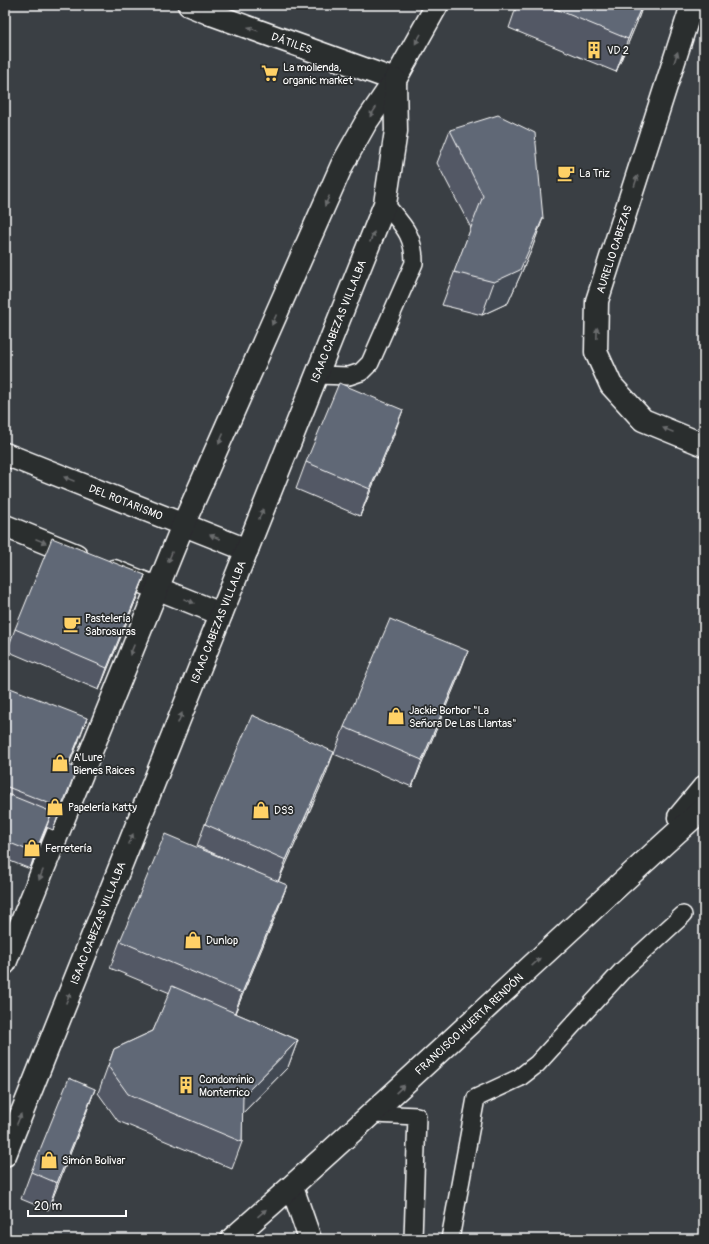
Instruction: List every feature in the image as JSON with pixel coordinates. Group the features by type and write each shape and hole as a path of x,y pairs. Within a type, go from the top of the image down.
{"street":[{"name":"DÁTILES","path":"189,5 214,10 395,80"},
{"path":"5,962 183,525 342,165 365,124 395,80 437,5"},
{"name":"AURELIO CABEZAS","path":"692,5 597,301 596,352 611,385 643,420 704,445"},
{"name":"ISAAC CABEZAS VILLALBA","path":"5,1155 385,204 396,131 395,80"},
{"name":"DEL ROTARISMO","path":"5,454 247,550"},
{"path":"5,526 221,614"},
{"path":"635,870 704,787"},
{"name":"FRANCISCO HUERTA RENDÓN","path":"232,1239 374,1114 635,870 704,808"},
{"path":"292,1187 310,1239"}],"lane":[{"path":"317,375 349,376 361,372 370,363 414,264 414,250 411,236 385,204"},
{"path":"450,1239 476,1098 519,1078 537,1064 623,970 683,915"},
{"path":"374,1114 417,1116 413,1239"}],"building":[{"path":"546,5 642,5 628,39"},
{"path":"498,115 535,133 543,218 520,270 494,282 454,272 483,196 450,130"},
{"path":"339,383 403,410 370,489 306,462"},
{"name":"Pastelería Sabrosuras","path":"52,538 145,575 107,668 15,629"},
{"name":"Jackie Borbor \"La Señora De Las Llantas\"","path":"390,619 468,651 422,760 344,727"},
{"path":"5,686 87,718 68,765 77,768 61,808 5,786"},
{"name":"DSS","path":"252,715 334,752 286,860 205,824"},
{"path":"5,793 52,812 35,853 5,841"},
{"name":"Dunlop","path":"165,834 287,885 242,993 120,941"},
{"name":"Condominio Monterrico","path":"172,986 298,1040 243,1096 242,1142 128,1094 108,1066 114,1049 153,1031"},
{"path":"69,1078 95,1089 57,1183 31,1172"}],"place":[{"name":"VD 2","path":"594,50"},
{"name":"La molienda, organic market","path":"270,73"},
{"name":"La Triz","path":"566,173"},
{"name":"Pastelería Sabrosuras","path":"72,624"},
{"name":"Jackie Borbor \"La Señora De Las Llantas\"","path":"396,716"},
{"name":"A'Lure Bienes Raices","path":"60,763"},
{"name":"Papelería Katty","path":"55,807"},
{"name":"DSS","path":"261,810"},
{"name":"Ferretería","path":"32,848"},
{"name":"Dunlop","path":"193,940"},
{"name":"Condominio Monterrico","path":"186,1085"},
{"name":"Simón Bolivar","path":"49,1160"}]}
